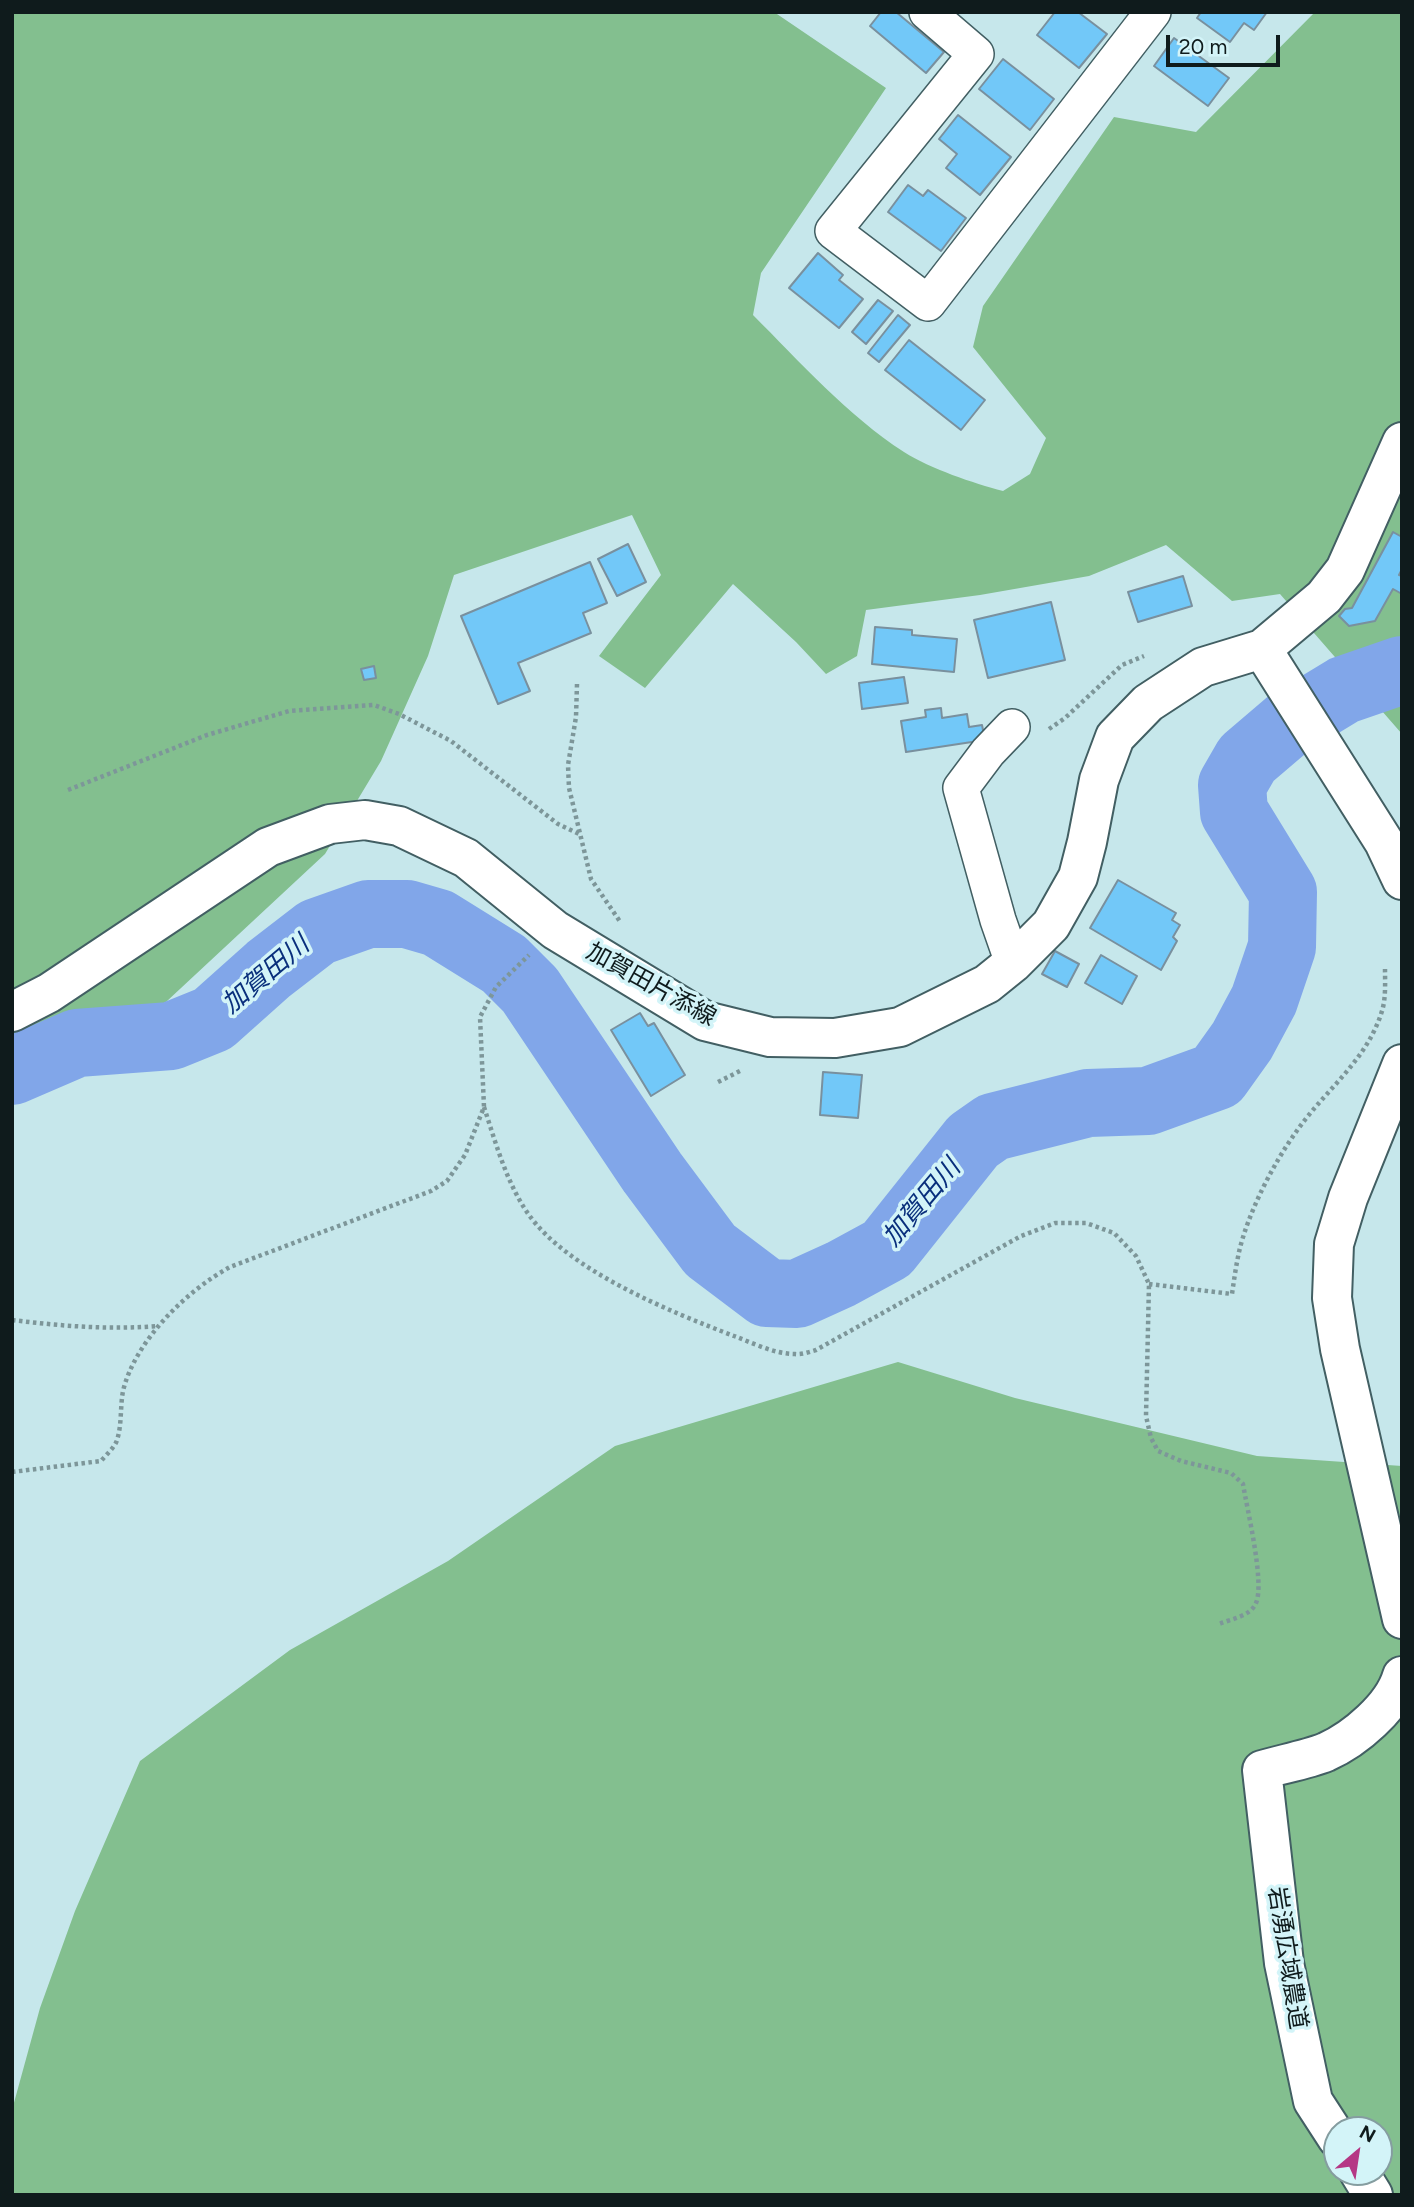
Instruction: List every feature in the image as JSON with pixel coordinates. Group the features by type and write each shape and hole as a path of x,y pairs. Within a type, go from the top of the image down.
{"main road":[{"name":"加賀田片添線","path":"12,1012 49,993 268,847 330,824 365,820 400,826 466,859 555,930 705,1021 770,1038 835,1038 900,1027 987,984 1051,925 1078,877 1099,780 1115,737 1147,703 1203,667 1268,660 1345,570 1402,442"},
{"path":"1268,660 1370,820 1402,880"},
{"path":"1402,1064 1348,1198 1335,1244 1332,1298 1340,1349 1402,1619"},
{"name":"岩湧広域農道","path":"1323,2116 1313,2101 1284,1963 1262,1770 1326,1752 1372,1722 1398,1690 1402,1676"}],"street":[{"path":"927,12 976,54 834,231 928,303 1153,12"},
{"path":"1013,962 998,920 961,788 988,752 1028,729"}],"path":[{"path":"1028,729 1065,718 1122,665 1147,656"},
{"path":"577,684 576,717 568,765 569,788 591,879 623,925"},
{"path":"68,790 207,735 289,711 374,705 399,714 452,741 558,824 579,834"},
{"path":"531,953 496,987 480,1017 484,1107 500,1157 530,1216 564,1251 615,1283 670,1309 771,1350 796,1355 816,1350 1021,1236 1055,1223 1086,1223 1114,1233 1136,1256 1149,1284 1146,1416 1151,1438 1158,1451 1181,1461 1231,1473 1243,1484 1260,1587 1256,1604 1249,1612 1219,1624"},
{"path":"1149,1284 1231,1294 1239,1250 1263,1189 1295,1132 1356,1061 1373,1032 1382,1010 1385,968"},
{"path":"12,1472 78,1466 100,1461 117,1442 123,1392 133,1361 158,1326 211,1278 230,1267 431,1192 447,1181 465,1155 484,1107"},
{"path":"12,1320 54,1325 128,1328 158,1326"}],"green space":[{"path":"12,12 774,12 886,88 761,273 753,315 863,422 904,452 966,480 1003,491 1030,474 1046,438 973,347 983,306 1114,117 1196,132 1315,12 1402,12 1402,734 1280,594 1232,601 1166,545 1089,576 980,595 866,610 857,656 826,674 796,642 733,584 645,688 599,656 661,575 632,515 454,575 428,656 381,761 325,854 152,1015 12,1092"},
{"path":"898,1362 1015,1398 1257,1456 1402,1466 1402,2195 12,2195 12,2110 40,2008 75,1911 140,1761 290,1650 448,1561 615,1446"}],"building":[{"path":"881,12 896,12 944,52 926,73 870,26"},
{"path":"1055,12 1078,12 1107,34 1079,68 1037,35"},
{"path":"1201,12 1267,12 1254,30 1244,23 1230,42 1197,18"},
{"path":"1174,38 1229,78 1208,106 1154,66"},
{"path":"1003,59 1054,99 1030,130 979,89"},
{"path":"958,115 1011,157 980,195 946,168 957,154 939,139"},
{"path":"908,185 923,196 928,190 966,218 941,251 888,212"},
{"path":"818,253 843,275 839,280 863,299 839,328 789,288"},
{"path":"878,300 893,311 866,344 852,332"},
{"path":"898,315 910,325 879,362 868,353"},
{"path":"909,340 985,400 961,430 885,370"},
{"path":"1393,532 1402,537 1402,569 1399,575 1402,576 1402,594 1393,589 1375,621 1349,626 1339,616 1345,609 1352,608"},
{"path":"628,544 646,582 617,596 598,559"},
{"path":"590,562 607,603 583,613 591,633 518,663 530,691 498,704 461,616"},
{"path":"1183,576 1192,606 1138,622 1128,592"},
{"path":"1051,602 1065,660 988,678 974,620"},
{"path":"875,627 912,630 912,635 957,639 954,672 872,664"},
{"path":"374,666 376,678 364,680 361,669"},
{"path":"904,677 908,703 862,709 859,683"},
{"path":"941,708 942,718 967,714 969,727 982,725 985,740 906,752 901,721 926,717 925,710"},
{"path":"1118,880 1176,913 1172,920 1180,925 1173,937 1177,941 1161,970 1090,928"},
{"path":"1055,951 1079,964 1067,987 1042,974"},
{"path":"1101,955 1137,976 1122,1004 1085,983"},
{"path":"640,1013 648,1026 654,1023 685,1075 651,1096 611,1030"},
{"path":"823,1072 862,1075 858,1118 820,1115"}],"waterway":[{"name":"加賀田川","path":"12,1071 77,1043 171,1036 213,1019 269,969 317,932 368,914 407,914 438,923 504,964 530,990 652,1172 710,1250 767,1293 797,1294 887,1249 973,1141 993,1127 1088,1103 1148,1101 1217,1076 1242,1041 1264,1000 1282,947 1283,892 1234,812 1232,785 1247,759 1288,724 1344,690 1402,670"}]}
